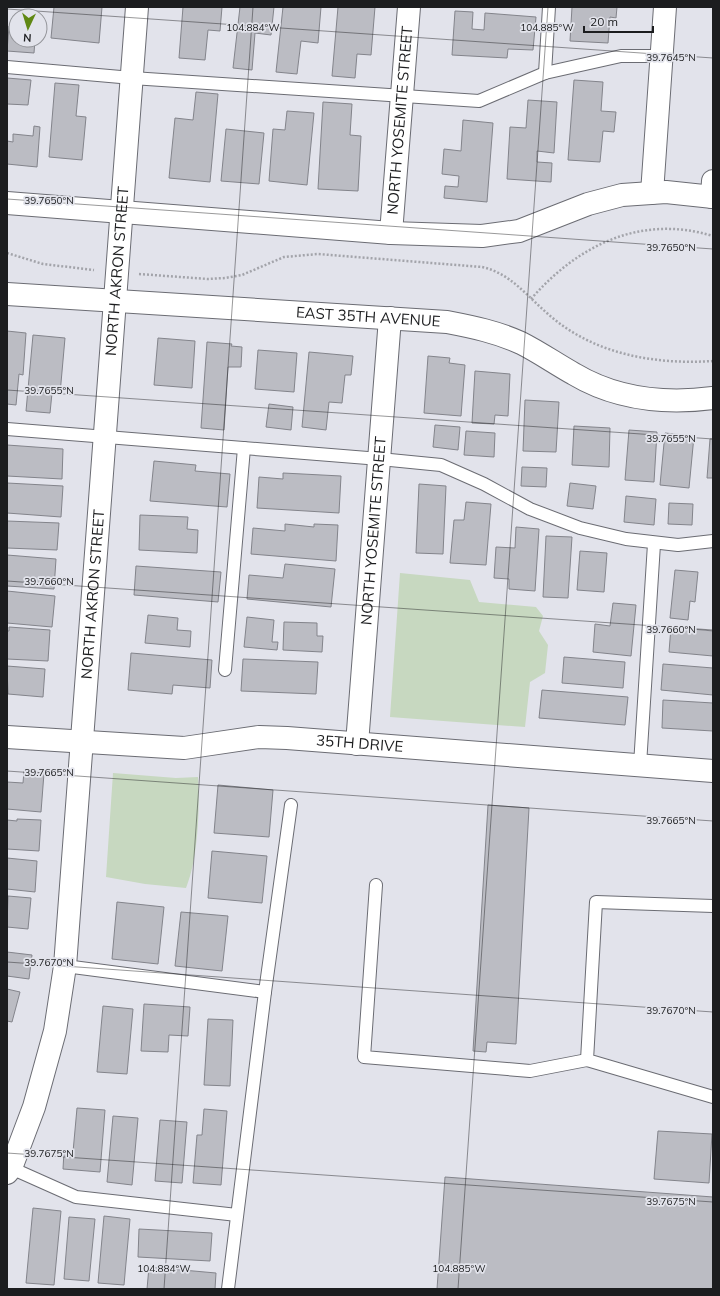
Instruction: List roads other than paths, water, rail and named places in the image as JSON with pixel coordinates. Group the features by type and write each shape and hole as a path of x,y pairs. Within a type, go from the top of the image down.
{"street":[{"name":"NORTH AKRON STREET","path":"9,1170 34,1108 54,1032 65,966 137,7"},
{"name":"NORTH YOSEMITE STREET","path":"391,233 408,7"},
{"path":"652,193 665,7"},
{"path":"7,203 391,233 494,236 533,227 588,204 610,197 652,193 713,192"},
{"name":"EAST 35TH AVENUE","path":"7,294 447,322 480,328 521,344 592,383 633,396 656,400 676,401 713,398"},
{"name":"NORTH YOSEMITE STREET","path":"357,744 390,318"},
{"name":"35TH DRIVE","path":"7,737 184,748 259,737 713,771"}],"lane":[{"path":"544,72 549,7"},
{"path":"7,68 132,78 401,95 479,102 544,72 621,56 662,56"},
{"path":"7,429 440,465 484,484 530,509 580,528 654,544 678,545 713,541"},
{"path":"226,670 244,448"},
{"path":"640,765 654,544"},
{"path":"228,1289 265,992 291,805"},
{"path":"376,885 364,1057 530,1071 587,1060 713,1097"},
{"path":"587,1060 596,902 713,906"},
{"path":"65,966 265,992"},
{"path":"9,1170 76,1197 237,1215"}]}
